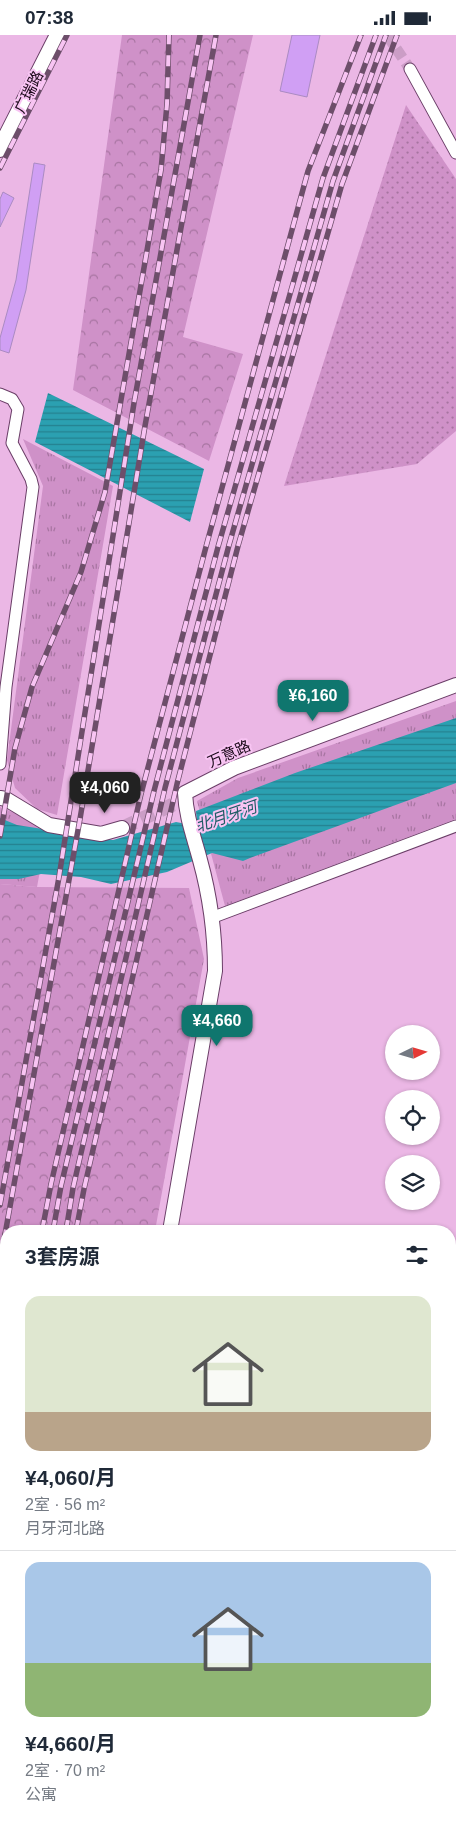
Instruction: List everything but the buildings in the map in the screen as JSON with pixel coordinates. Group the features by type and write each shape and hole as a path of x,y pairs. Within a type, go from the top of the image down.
{"main road":[{"name":"广瑞路","path":"0,149 58,35"}],"street":[{"path":"410,69 456,153"},
{"path":"0,394 12,399 18,409 12,443 31,479 33,487 6,687 0,764"},
{"name":"万意路","path":"185,801 234,768 456,685"},
{"name":"万意路","path":"185,801 236,773 456,693"},
{"path":"0,791 8,792 44,819 58,823"},
{"path":"0,798 6,799 49,825 101,834 123,824 110,828 89,827"},
{"path":"171,1225 216,971 215,933 185,801"},
{"path":"211,918 456,826"}],"green space":[{"path":"122,35 253,35 183,337 243,354 209,461 73,390"},
{"path":"406,105 456,179 456,431 417,464 284,486"},
{"path":"23,439 113,486 57,815 37,809 15,788 7,760 43,486"},
{"path":"456,701 456,819 225,906 197,801 238,778"},
{"path":"0,807 48,828 37,887 0,884"},
{"path":"0,884 37,887 189,888 204,959 156,1225 0,1225"}],"water":[{"path":"48,393 204,469 190,522 35,442"},
{"name":"北月牙河","path":"456,718 456,783 243,861 212,853 167,872 111,884 81,877 41,874 19,879 0,879 0,818 17,825 113,840 176,822 197,826 196,811 295,773"}],"tunnel":[{"path":"387,35 410,69"},
{"path":"122,828 185,799"}],"railway":[{"path":"0,168 67,35"},
{"path":"0,836 15,748 32,687 81,572 105,492 161,170 167,104 169,35"},
{"path":"0,1205 59,877 134,403 200,35"},
{"path":"7,1225 80,819 145,426 216,35"},
{"path":"43,1225 141,794 207,543 308,171 361,35"},
{"path":"54,1225 61,1186 154,791 218,547 323,178 376,35"},
{"path":"67,1225 73,1188 165,788 229,545 333,181 386,35"},
{"path":"77,1225 177,784 238,546 342,184 397,35"}]}
